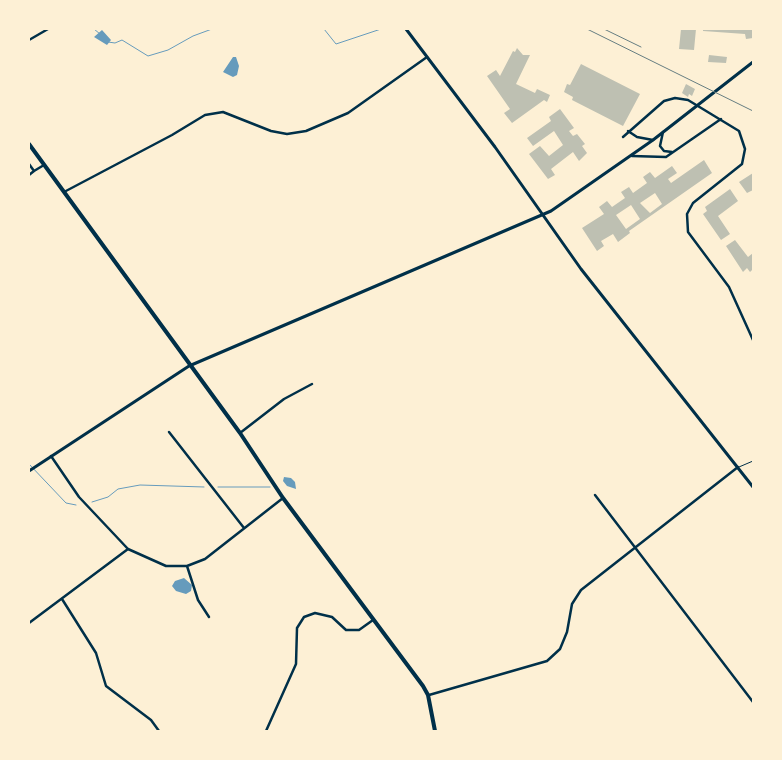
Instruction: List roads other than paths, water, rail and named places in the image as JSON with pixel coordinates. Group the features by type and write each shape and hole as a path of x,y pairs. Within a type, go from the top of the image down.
{"main road":[{"path":"406,29 582,268 753,487"},
{"path":"29,471 189,366 544,215 653,140 752,63"},
{"path":"29,144 189,366 240,433 283,498 423,686 428,695 435,731"}],"street":[{"path":"29,40 48,29"},
{"path":"64,192 172,136 204,115 223,112 287,134 306,131 348,113 427,58"},
{"path":"623,137 664,101 675,98 688,100 739,131 745,149 742,164 693,203 687,214 688,232 729,287 753,340"},
{"path":"628,158 641,155 666,157 721,119"},
{"path":"628,131 637,137 653,140"},
{"path":"663,132 660,146 664,151 673,153"},
{"path":"29,164 34,171"},
{"path":"29,175 44,165"},
{"path":"240,433 284,400 312,384"},
{"path":"169,432 244,528"},
{"path":"51,456 79,497 128,549 166,566 187,566 205,559 283,498"},
{"path":"428,695 546,661 560,649 567,632 572,604 580,590 738,467"},
{"path":"595,494 753,702"},
{"path":"29,623 128,549"},
{"path":"187,566 198,600 209,617"},
{"path":"62,599 96,653 106,686 151,720 160,731"},
{"path":"266,731 296,664 297,628 304,617 315,613 332,617 346,630 359,630 373,620"}],"lane":[{"path":"738,467 753,461"}],"water":[{"path":"102,30 111,40 107,45 94,37"},
{"path":"233,57 236,57 239,66 237,75 233,77 223,72"},
{"path":"284,477 291,478 295,482 296,489 287,486 283,481"},
{"path":"184,578 192,585 191,591 186,594 176,591 172,586 175,581"}],"waterway":[{"path":"94,29 100,34"},
{"path":"108,42 115,43 122,40 148,56 168,50 193,36 212,29"},
{"path":"324,29 336,44 381,29"},
{"path":"29,464 66,503 76,505"},
{"path":"92,502 108,497 118,489 140,485 204,487"},
{"path":"218,487 270,487"}],"railway":[{"path":"587,29 753,111"},
{"path":"604,29 641,47"}]}
